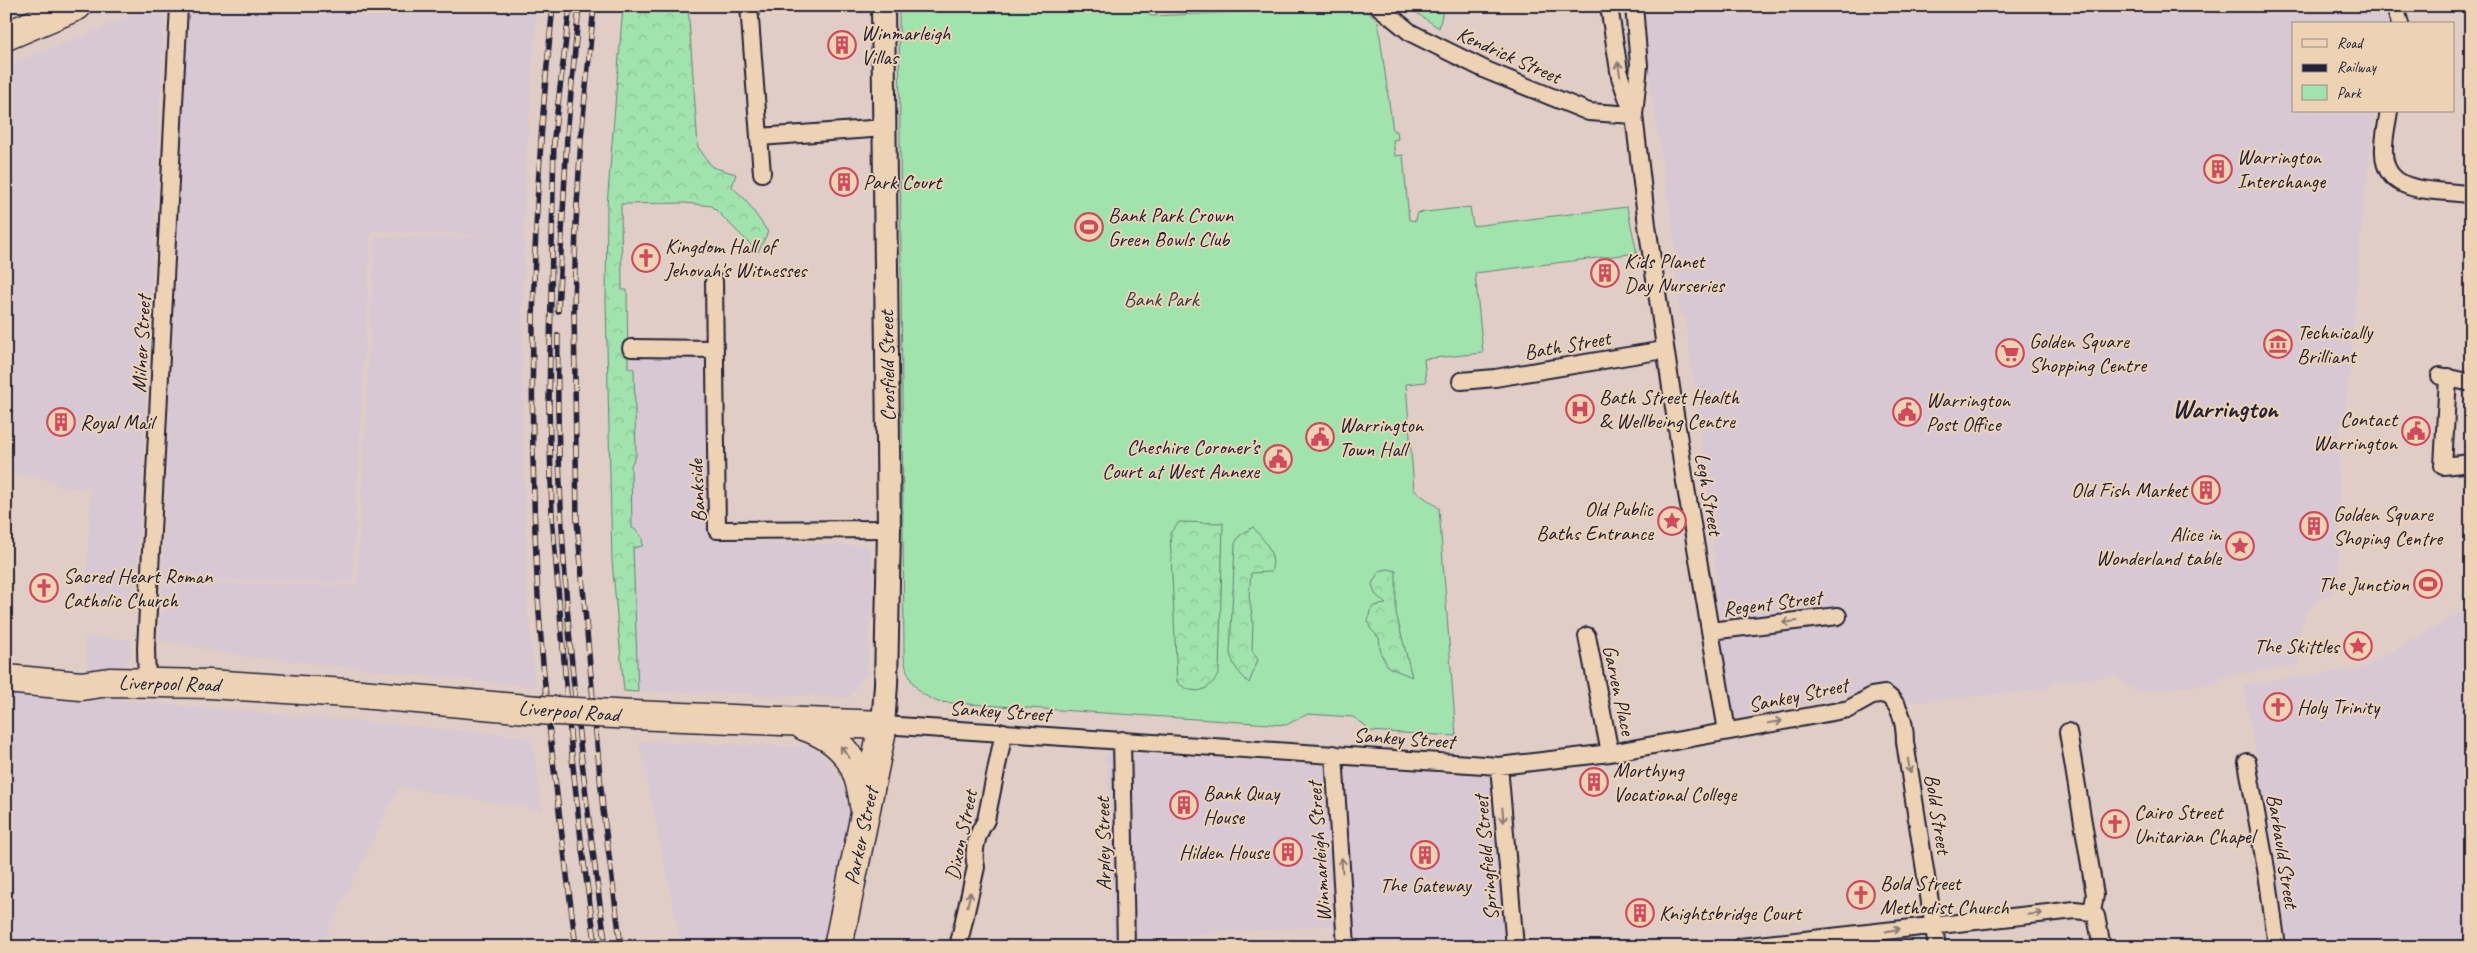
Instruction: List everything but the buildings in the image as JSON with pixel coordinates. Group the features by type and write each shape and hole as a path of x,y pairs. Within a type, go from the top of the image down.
{"highway":[{"path":"6,36 77,6"},
{"name":"Liverpool Road","path":"6,680 81,686 108,682 209,684 633,716 883,725"},
{"name":"Liverpool Road","path":"81,686 107,695 148,699 208,698 256,688"},
{"path":"782,721 823,733 837,742 855,766 862,790 865,814"},
{"name":"Parker Street","path":"838,947 883,725"}],"street":[{"name":"Milner Street","path":"147,684 146,648 179,6"},
{"path":"749,6 762,173"},
{"name":"Crosfield Street","path":"883,6 889,529 886,686 883,725"},
{"name":"Kendrick Street","path":"1378,6 1411,33 1488,71 1589,112 1634,115"},
{"name":"Legh Street","path":"1609,6 1620,77 1634,115 1664,350 1727,731"},
{"name":"Legh Street","path":"1634,6 1639,66 1634,115"},
{"path":"2395,6 2399,22"},
{"path":"2388,112 2384,152 2386,167 2391,177 2409,187 2471,196"},
{"path":"758,137 885,128"},
{"name":"Bankside","path":"714,281 718,530 889,529"},
{"path":"631,348 715,348"},
{"name":"Bath Street","path":"1472,376 1664,350"},
{"path":"2471,383 2443,376 2443,466 2471,463"},
{"name":"Regent Street","path":"1710,631 1838,616"},
{"name":"Garven Place","path":"1587,636 1610,753"},
{"name":"Sankey Street","path":"883,725 1499,766 1610,753 1850,709 1878,694 1890,698 1902,718"},
{"name":"Bold Street","path":"1902,718 1937,947"},
{"name":"Dixon Street","path":"958,947 976,867 973,856 979,829 986,820 1004,732"},
{"path":"2068,732 2094,895 2092,912"},
{"name":"Arpley Street","path":"1122,740 1126,947"},
{"name":"Winmarleigh Street","path":"1334,754 1346,947"},
{"name":"Barbauld Street","path":"2247,762 2268,880 2277,947"},
{"name":"Springfield Street","path":"1499,766 1515,947"},
{"path":"1740,947 2075,910 2092,912 2096,916 2102,947"}],"shaded area":[{"path":"156,6 164,17 142,478 134,603 86,600 91,489 56,486 55,481 6,472 6,66"},
{"path":"537,6 525,169 522,349 526,593 535,687 243,656 159,640 163,582 357,586 375,237 507,236 371,231 352,583 162,579 189,7"},
{"name":"Golden Square Shopping Centre","path":"1638,6 2389,6 2387,22 2292,22 2292,112 2375,112 2362,219 2345,420 2341,424 2339,438 2339,587 2316,601 2306,614 2301,624 2297,644 2300,664 2223,677 2220,678 2220,683 2136,692 2116,676 2053,682 2048,689 1918,702 1856,693 1734,719 1720,639 1712,518 1685,315 1680,315 1673,228"},
{"path":"622,355 718,355 716,540 869,546 873,572 867,673 850,697 631,691"},
{"path":"2471,607 2471,947 2288,947 2259,767 2243,684 2361,669"},
{"path":"84,638 132,640 131,655 117,671 88,667"},
{"path":"6,690 532,737 542,810 399,787 320,947 6,947"},
{"path":"639,742 812,747 829,761 853,801 838,947 682,947"},
{"path":"1108,752 1493,776 1510,947 1334,947 1332,925 1112,940 1108,765 1104,759"}],"green space":[{"path":"623,6 688,6 698,147 712,167 736,174 732,187 745,199 768,232 758,252 712,206 685,203 621,204 622,290 627,290 628,368 634,369 636,456 631,465 632,528 637,531 642,540 642,546 633,548 638,692 624,691 612,561 606,301 607,206"},
{"name":"Bank Park","path":"899,6 1149,6 1150,16 1315,9 1318,6 1361,6 1378,22 1393,131 1397,131 1398,139 1393,140 1395,156 1403,155 1409,220 1416,221 1417,213 1470,207 1473,226 1627,207 1637,253 1475,273 1483,353 1424,359 1426,382 1406,384 1414,490 1439,508 1456,736 1368,731 1365,725 1353,717 1308,714 1286,725 938,702 924,695 914,685 905,665 904,657"},
{"path":"1406,6 1444,6 1439,28"},
{"path":"1179,522 1223,523 1219,673 1211,685 1195,691 1183,687 1177,682 1170,533"},
{"path":"1253,527 1269,548 1272,565 1271,572 1251,573 1249,596 1253,622 1252,650 1258,660 1249,683 1237,669 1230,653 1235,544 1239,536"},
{"path":"1388,569 1396,571 1396,613 1412,677 1388,667 1381,654 1379,638 1370,628 1368,621 1370,611 1374,606 1386,604 1375,594 1372,584 1379,571"}],"railway":[{"path":"553,6 546,74 537,211 532,418 538,604 542,653 576,947"},
{"path":"570,6 554,137 549,405 552,515 572,757 582,849 596,947"},
{"path":"558,311 567,136 579,6"},
{"path":"594,6 581,138 576,223 574,310 577,521 603,810 621,947"},
{"path":"558,335 560,489 570,642 577,719 606,947"}],"place":[{"name":"Winmarleigh Villas","path":"842,45"},
{"name":"Warrington Interchange","path":"2218,169"},
{"name":"Park Court","path":"844,182"},
{"name":"Bank Park Crown Green Bowls Club","path":"1089,227"},
{"name":"Kingdom Hall of Jehovah's Witnesses","path":"646,258"},
{"name":"Kids Planet Day Nurseries","path":"1605,273"},
{"name":"Technically Brilliant","path":"2278,344"},
{"name":"Golden Square Shopping Centre","path":"2010,353"},
{"name":"Bath Street Health & Wellbeing Centre","path":"1580,409"},
{"name":"Warrington Post Office","path":"1907,412"},
{"name":"Royal Mail","path":"61,422"},
{"name":"Contact Warrington","path":"2416,431"},
{"name":"Warrington Town Hall","path":"1320,437"},
{"name":"Cheshire Coroner’s Court at West Annexe","path":"1278,459"},
{"name":"Old Fish Market","path":"2206,490"},
{"name":"Old Public Baths Entrance","path":"1672,521"},
{"name":"Golden Square Shoping Centre","path":"2314,526"},
{"name":"Alice in Wonderland table","path":"2240,546"},
{"name":"The Junction","path":"2428,584"},
{"name":"Sacred Heart Roman Catholic Church","path":"44,588"},
{"name":"The Skittles","path":"2358,646"},
{"name":"Holy Trinity","path":"2278,707"},
{"name":"Morthyng Vocational College","path":"1594,782"},
{"name":"Bank Quay House","path":"1184,805"},
{"name":"Cairo Street Unitarian Chapel","path":"2115,824"},
{"name":"Hilden House","path":"1288,852"},
{"name":"The Gateway","path":"1425,855"},
{"name":"Bold Street Methodist Church","path":"1861,895"},
{"name":"Knightsbridge Court","path":"1640,913"}],"district":[{"name":"Warrington","path":"2225,408"}]}
